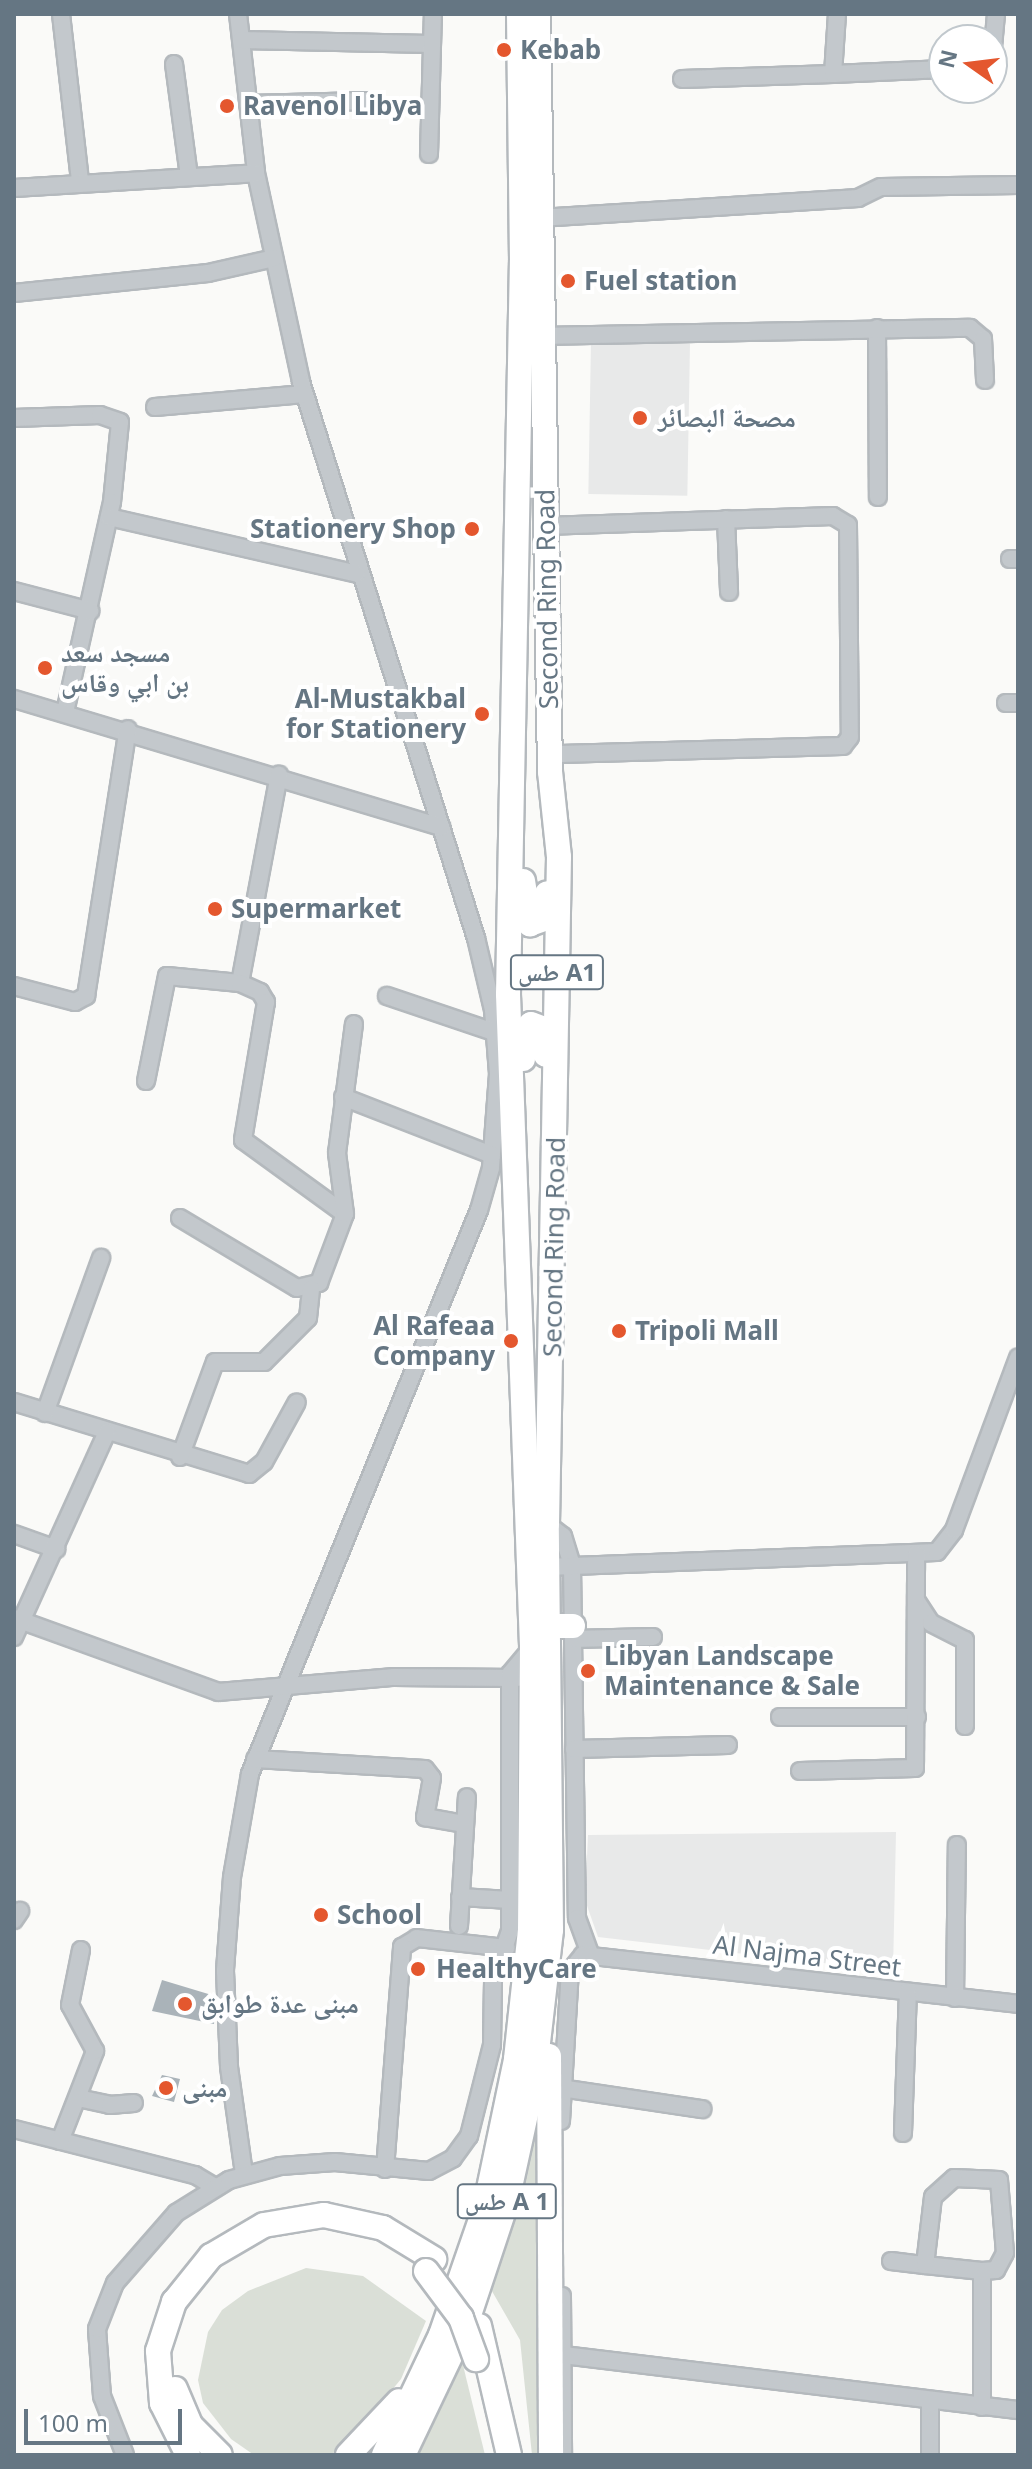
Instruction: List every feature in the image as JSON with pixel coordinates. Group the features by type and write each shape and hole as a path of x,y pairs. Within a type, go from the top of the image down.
{"highway":[{"name":"Second Ring Road","path":"384,2455 441,2335 485,2208 516,2059 530,1931 522,1803 532,1697 532,1646 508,994 521,359 519,14"},
{"name":"Second Ring Road","path":"403,2455 467,2321 507,2201 534,2077 551,1930 547,1524 556,1233 559,857 550,763 540,336 538,14"},
{"path":"521,359 522,858 526,919 536,925 544,919 549,877 550,763"},
{"path":"517,1227 523,1189 523,1036 535,1024 545,1033 548,1182 556,1233"},
{"path":"548,1626 573,1633"},
{"path":"551,1930 551,2455"},
{"path":"188,2455 162,2403 158,2351 181,2291 223,2246 264,2225 324,2215 383,2228 430,2265 479,2326 509,2455"},
{"path":"220,2455 184,2413 171,2364 184,2312 217,2268 265,2240 321,2230 377,2241 430,2265 461,2318 476,2359 496,2455"},
{"path":"348,2455 393,2411 441,2335"}],"street":[{"path":"61,14 80,182"},
{"path":"238,14 256,173 304,394 357,574 479,950 497,1033 492,1155 459,1264 255,1759 232,1877 225,1971 229,2067 244,2174"},
{"path":"429,154 433,14"},
{"path":"833,74 837,14"},
{"path":"241,40 431,44"},
{"path":"174,64 189,177"},
{"path":"682,79 928,70"},
{"path":"248,104 365,101"},
{"path":"14,188 256,173"},
{"path":"539,218 858,198 881,187 1018,185"},
{"path":"14,293 208,273 274,258"},
{"path":"540,336 877,328 979,332 985,380"},
{"path":"877,328 878,497"},
{"path":"155,407 304,394"},
{"path":"14,418 116,417 120,456 90,611 65,712"},
{"path":"545,526 833,516 848,525 850,737 843,746 550,763"},
{"path":"109,517 357,574"},
{"path":"726,519 729,592"},
{"path":"14,591 90,611"},
{"path":"17,700 128,729 441,827"},
{"path":"14,986 75,1002 86,996 128,729"},
{"path":"240,983 279,775"},
{"path":"146,1081 167,976 240,983 260,992 266,1002 243,1140 345,1214"},
{"path":"387,996 497,1033"},
{"path":"180,1218 297,1288 311,1289 319,1283 345,1214 337,1167 354,1024"},
{"path":"343,1097 492,1155"},
{"path":"45,1413 101,1258"},
{"path":"180,1457 215,1362 264,1362 308,1318 311,1289"},
{"path":"547,1567 937,1552 954,1530 1018,1358"},
{"path":"14,1402 180,1457 257,1471 297,1402"},
{"path":"14,1637 18,1619 56,1549 107,1432"},
{"path":"547,1524 563,1536 572,1566 577,1918 590,1954 575,1959 570,1971 561,2088 563,2455"},
{"path":"14,1534 56,1549"},
{"path":"800,1771 913,1769 917,1717 916,1554"},
{"path":"916,1600 931,1623 965,1640 965,1726"},
{"path":"18,1619 205,1689 244,1693 284,1685 510,1674 532,1697"},
{"path":"573,1633 653,1637"},
{"path":"125,2455 99,2381 96,2342 103,2305 163,2225 215,2187 244,2174 317,2162 429,2171 465,2144 492,2045 495,1972 506,1948 522,1803 510,1674 532,1646"},
{"path":"780,1717 917,1717"},
{"path":"574,1749 728,1745"},
{"path":"255,1759 425,1769 432,1778 425,1817 463,1824"},
{"path":"459,1926 467,1797"},
{"path":"955,1998 957,1845"},
{"path":"460,1897 510,1900"},
{"path":"385,2169 402,1947 417,1938 506,1948"},
{"path":"60,2141 95,2051 70,2005 81,1950"},
{"name":"Al Najma Street","path":"590,1954 1018,2004"},
{"path":"903,2133 908,1992"},
{"path":"561,2088 702,2109"},
{"path":"78,2098 110,2105 134,2103"},
{"path":"14,2129 195,2175 215,2187"},
{"path":"891,2261 925,2265 982,2271 996,2270 1005,2253 1004,2188 994,2179 954,2178 933,2197 925,2265"},
{"path":"982,2271 982,2407"},
{"path":"563,2355 1018,2410"},
{"path":"930,2401 930,2455"}],"shaded area":[{"name":"مصحة البصائر","path":"591,342 690,344 687,496 588,494"},
{"path":"896,1832 893,1971 598,1937 585,1900 588,1835"},
{"path":"540,2095 544,2455 532,2455 520,2340 489,2286"},
{"path":"306,2268 363,2276 426,2321 401,2379 347,2445 330,2455 254,2455 231,2439 203,2403 198,2380 208,2332 222,2310 248,2291"},
{"path":"461,2357 485,2455 414,2455"}],"building":[{"name":"مبنى عدة طوابق","path":"162,1980 215,1996 214,2024 152,2011"},
{"name":"مبنى","path":"162,2075 180,2079 174,2102 152,2096"}],"place":[{"name":"Kebab","path":"504,50"},
{"name":"Ravenol Libya","path":"227,106"},
{"name":"Fuel station","path":"568,281"},
{"name":"مصحة البصائر","path":"640,418"},
{"name":"Stationery Shop","path":"472,529"},
{"name":"مسجد سعد بن ابي وقاس","path":"45,668"},
{"name":"Al-Mustakbal for Stationery","path":"482,714"},
{"name":"Supermarket","path":"215,909"},
{"name":"Tripoli Mall","path":"619,1331"},
{"name":"Al Rafeaa Company","path":"511,1341"},
{"name":"Libyan Landscape Maintenance & Sale","path":"588,1671"},
{"name":"School","path":"321,1915"},
{"name":"HealthyCare","path":"418,1969"},
{"name":"مبنى عدة طوابق","path":"185,2004"},
{"name":"مبنى","path":"166,2088"}]}
